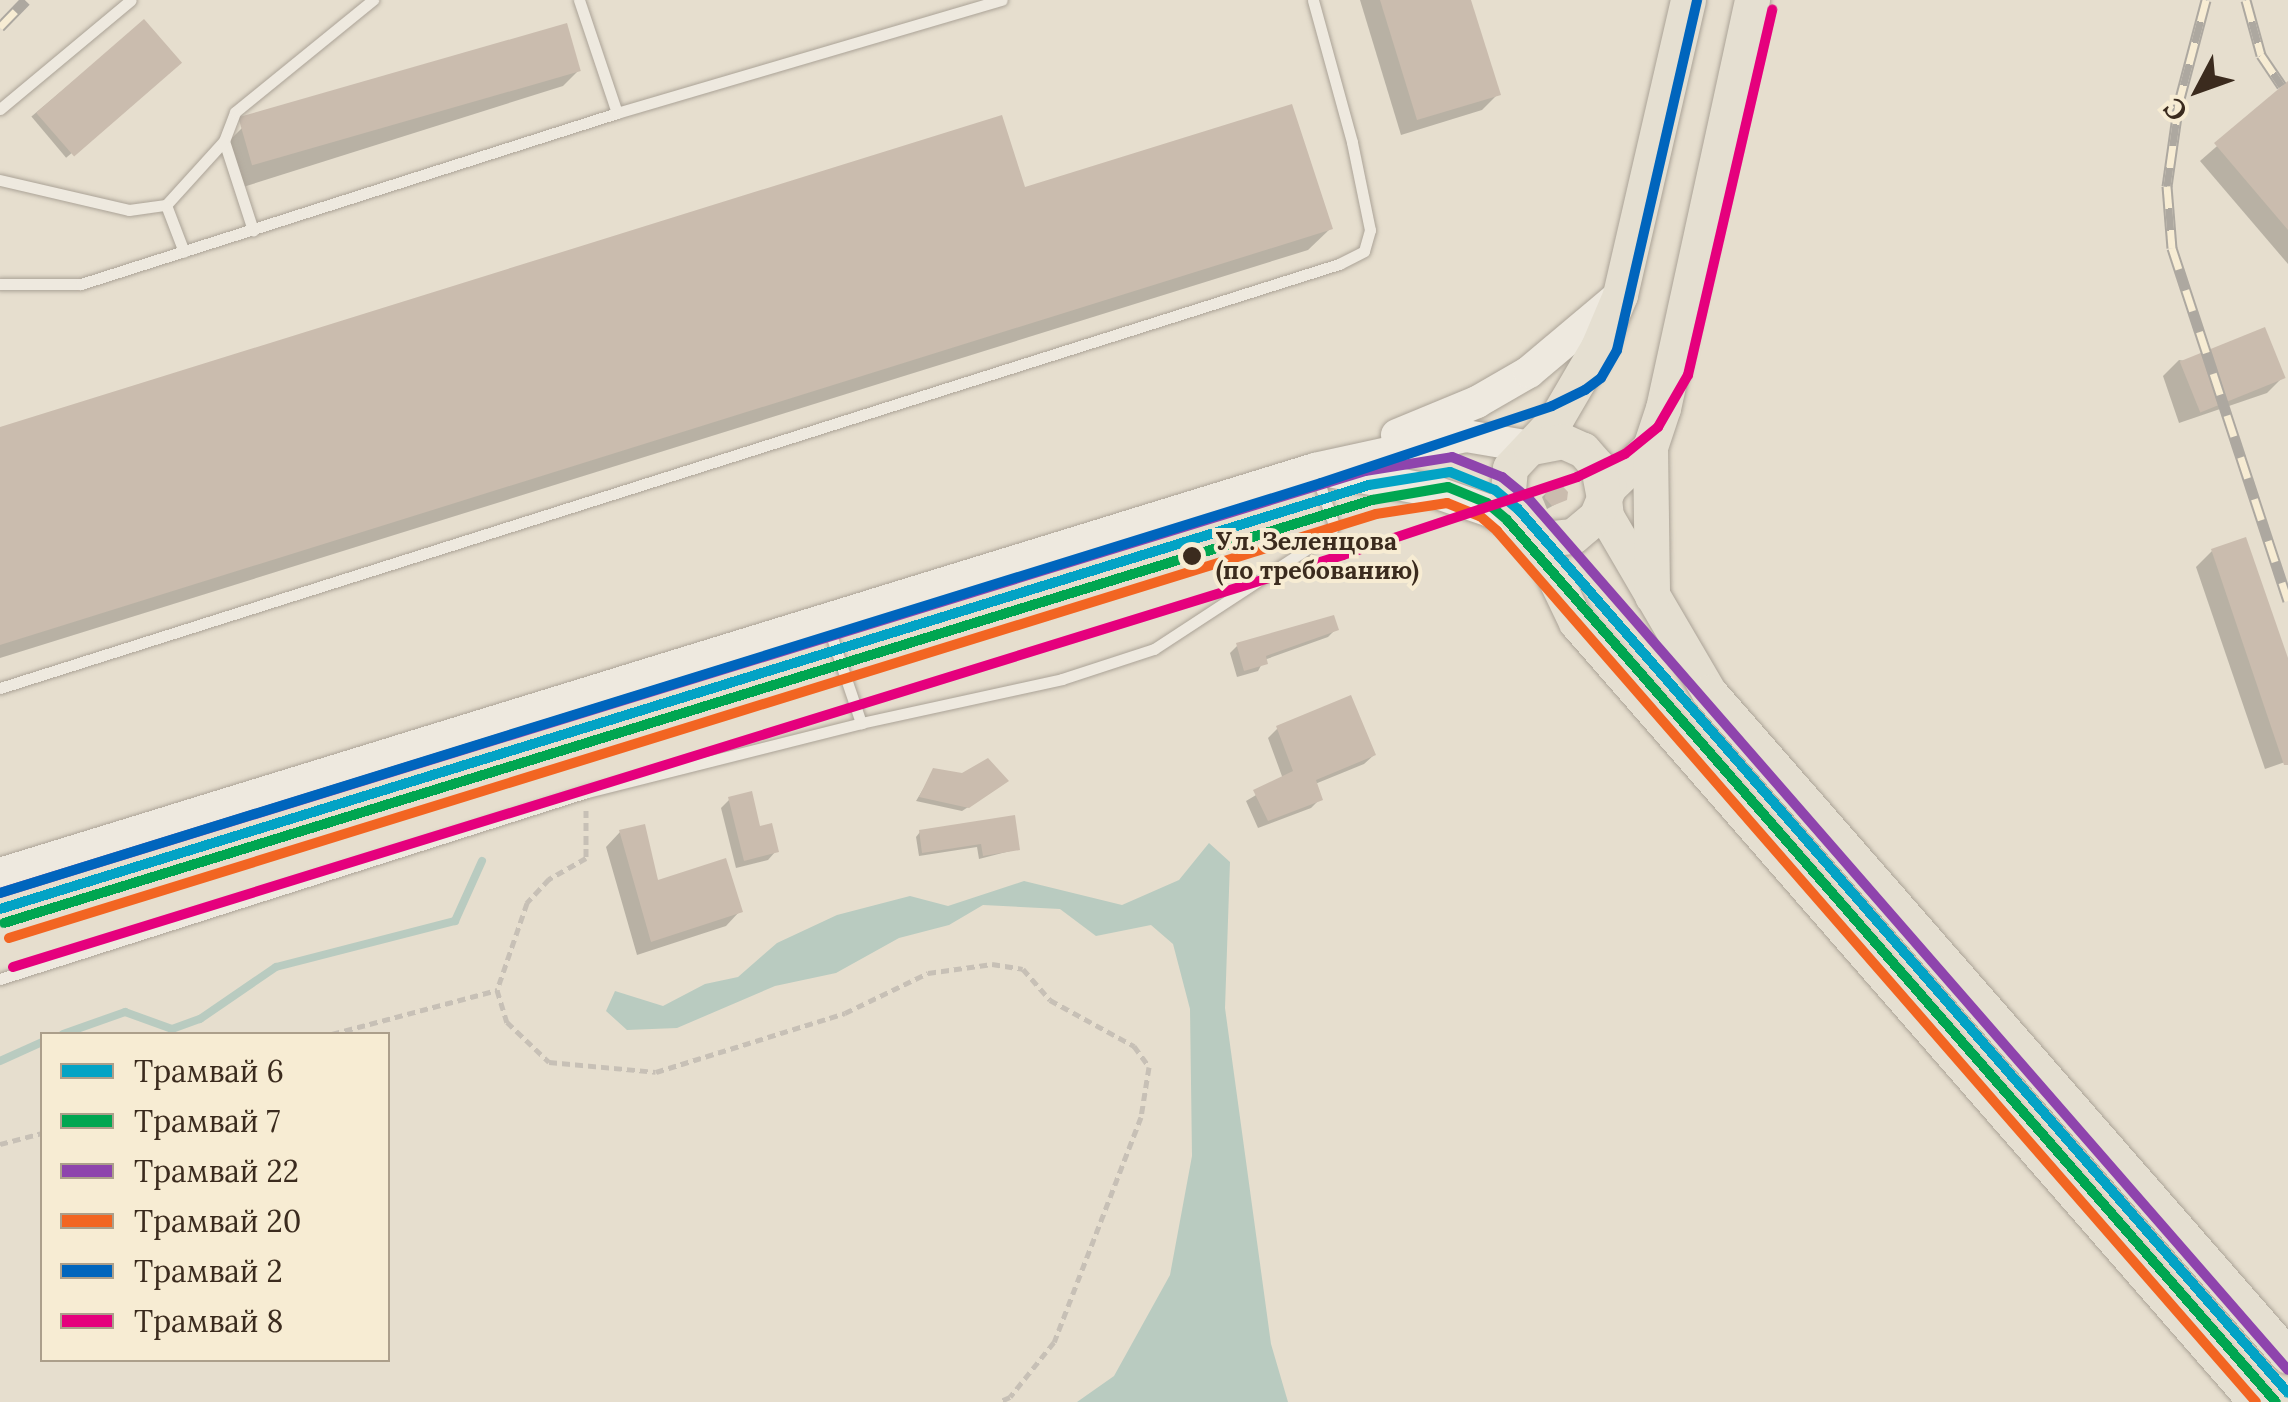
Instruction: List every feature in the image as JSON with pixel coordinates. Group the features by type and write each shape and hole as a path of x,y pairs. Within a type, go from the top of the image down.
{"main road":[{"path":"1688,0 1620,295 1582,377 1556,419 1535,445 1516,460 1505,486 1507,502 1550,568 1576,622 2256,1402"},
{"path":"1653,602 1650,446 1690,286 1752,0"},
{"path":"1314,468 1501,390 1574,339 1620,295"},
{"path":"0,874 1314,468 1466,436 1535,445 1562,441 1584,450 1598,467 1610,525 1709,692 2288,1356"},
{"path":"1314,468 1429,490 1476,505 1543,538 1564,539 1590,525 1614,479 1650,446"}],"lane":[{"path":"0,109 131,0"},
{"path":"0,180 129,210 166,205 224,140 234,112 373,0"},
{"path":"579,0 617,113"},
{"path":"0,284 81,284 617,113 1002,0"},
{"path":"0,688 1339,264 1364,251 1370,230 1352,142 1313,0"},
{"path":"224,140 253,230"},
{"path":"166,205 184,252"},
{"path":"0,979 587,792 861,723 1062,679 1154,650 1330,534 1334,525 1314,468"},
{"path":"826,619 861,723"}],"path":[{"path":"587,792 586,858 549,880 527,903 496,990 507,1022 549,1062 656,1072 845,1013 928,972 992,964 1023,969 1050,1000 1134,1046 1150,1067 1141,1117 1099,1234 1054,1342 1010,1397 999,1402"},
{"path":"339,1032 496,990"},
{"path":"0,1144 40,1134"}],"shaded area":[{"path":"1209,843 1230,862 1225,1008 1271,1344 1288,1402 1077,1402 1114,1376 1170,1275 1192,1156 1190,1009 1173,944 1151,925 1096,936 1060,909 983,905 949,925 899,938 836,973 775,986 677,1028 627,1030 606,1011 615,991 663,1006 705,984 738,977 777,943 837,915 910,896 948,906 1024,881 1122,905 1179,880"}],"building":[{"path":"1380,0 1471,0 1501,95 1417,120"},
{"path":"144,19 182,63 74,157 36,113"},
{"path":"567,23 581,71 252,165 238,117"},
{"path":"2288,81 2288,230 2214,143"},
{"path":"1292,104 1333,229 0,645 0,427 1002,115 1025,187"},
{"path":"2265,327 2286,378 2200,412 2180,361"},
{"path":"1557,480 1568,492 1567,500 1552,506 1545,498 1546,489"},
{"path":"2246,537 2288,658 2288,765 2284,765 2211,549"},
{"path":"1334,615 1339,630 1266,656 1268,664 1244,671 1236,643"},
{"path":"1351,695 1376,755 1316,780 1323,800 1268,821 1253,790 1293,771 1276,726"},
{"path":"988,758 1009,781 969,808 919,797 933,768 962,773"},
{"path":"752,791 760,826 772,823 779,852 744,861 728,797"},
{"path":"1015,815 1020,850 983,856 981,844 922,853 919,830"},
{"path":"645,824 658,880 726,858 743,912 651,942 619,830"}],"waterway":[{"path":"69,1032 125,1012 172,1029 200,1019 276,967 455,921 482,861"},
{"path":"0,1061 40,1043"}],"railway":[{"path":"0,27 26,0"},
{"path":"2206,0 2179,102 2167,186 2172,248 2288,600"},
{"path":"2246,0 2261,55 2282,86"}],"tram line":[{"name":"2","path":"0,893 1321,483 1552,406 1585,390 1601,378 1617,350 1697,0"},
{"name":"8","path":"13,967 1343,555 1577,477 1625,454 1658,427 1688,375 1772,10"},
{"name":"22","path":"0,893 1365,471 1452,457 1502,477 1529,499 2288,1370"},
{"name":"6","path":"0,909 1369,485 1450,472 1495,490 1518,509 2288,1393"},
{"name":"7","path":"4,923 1372,500 1448,487 1487,503 1507,520 2276,1402"},
{"name":"20","path":"9,938 1376,514 1447,503 1480,516 1497,531 2256,1402"}],"place":[{"name":"Ул. Зеленцова (по требованию)","path":"1192,556"}]}
